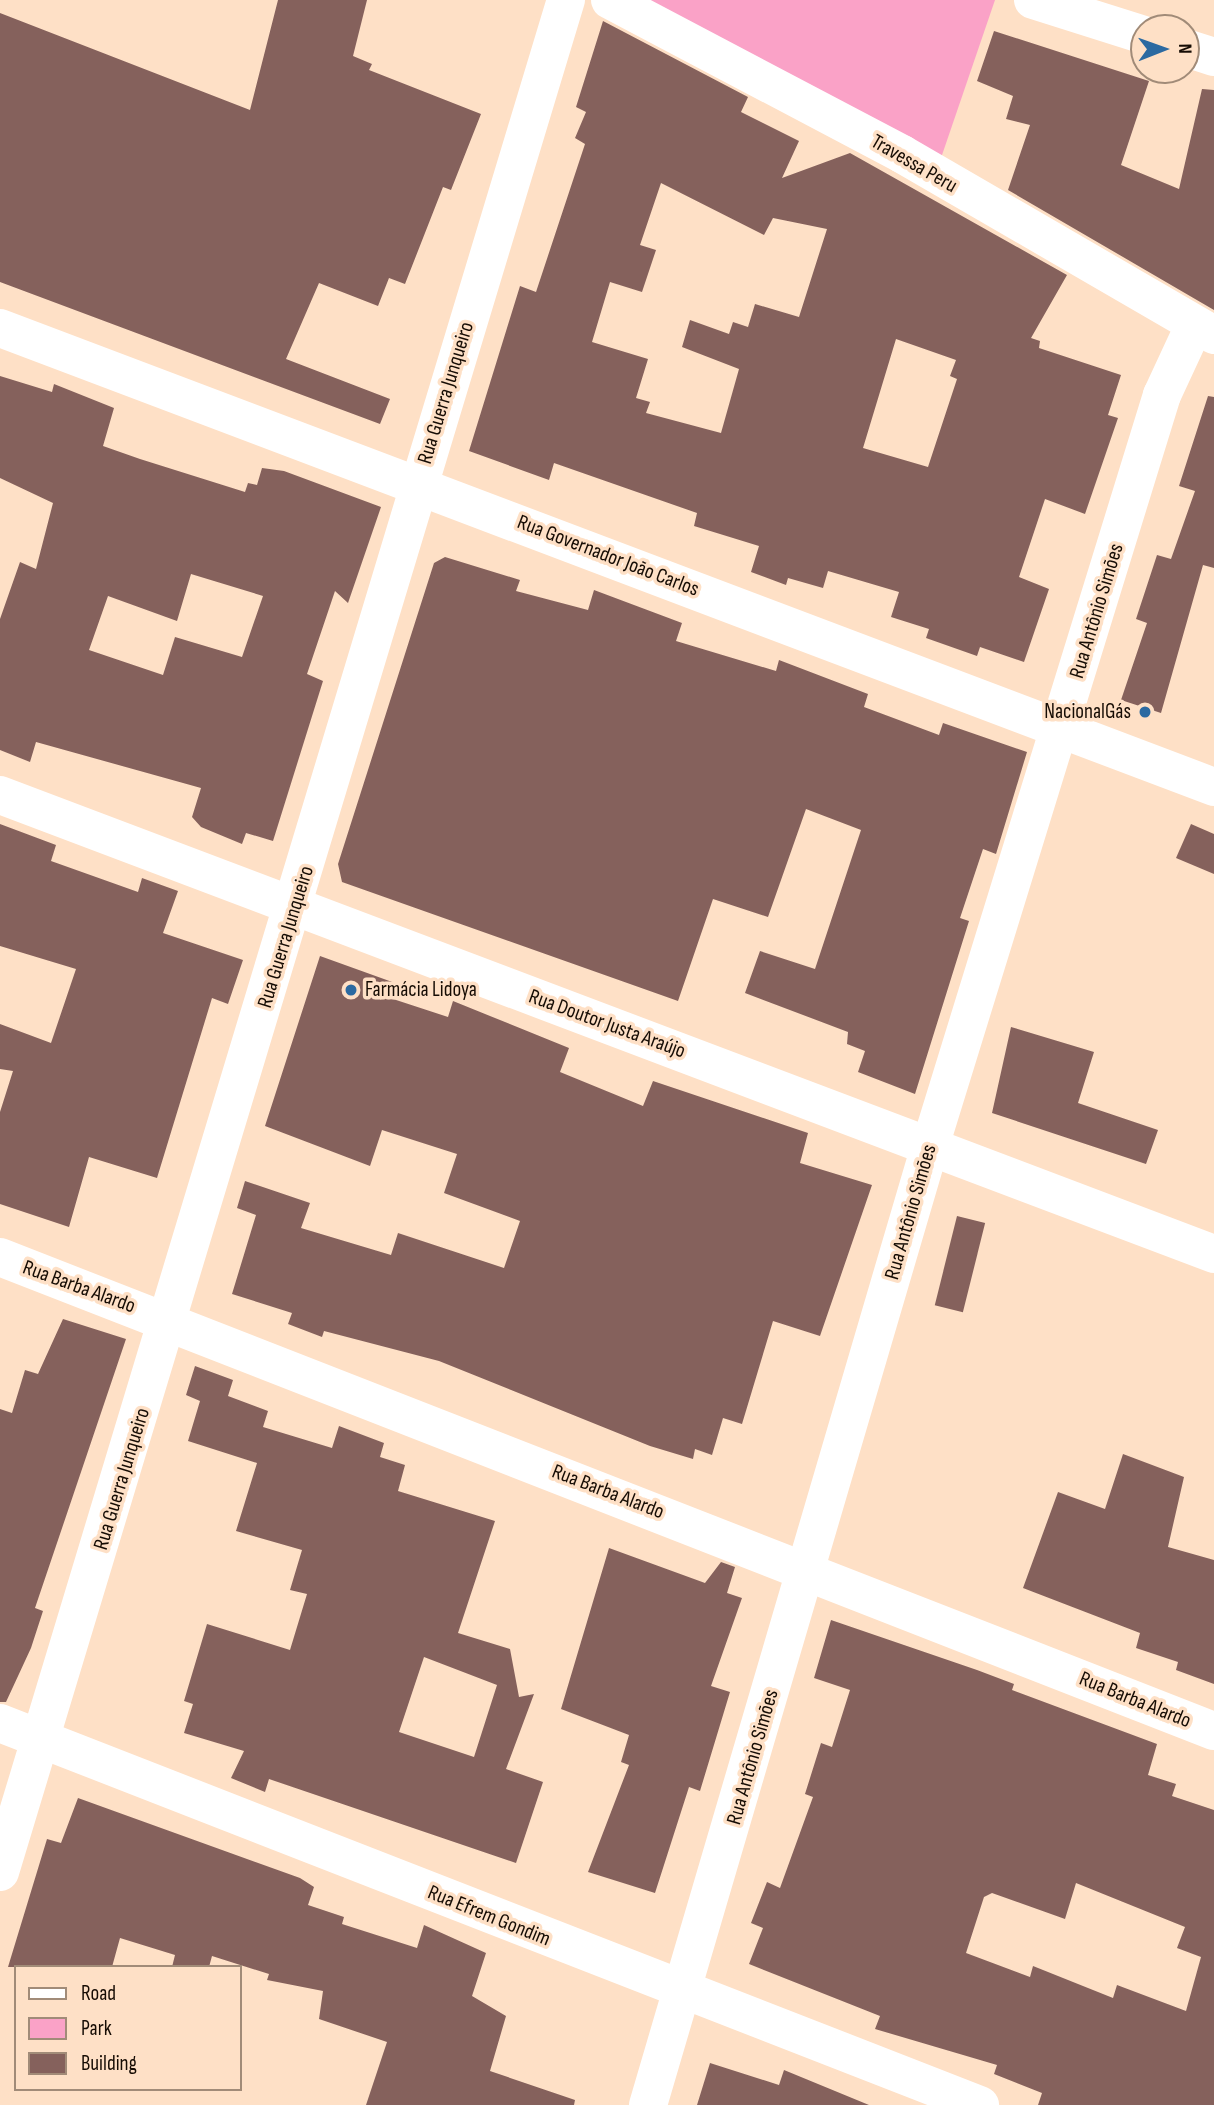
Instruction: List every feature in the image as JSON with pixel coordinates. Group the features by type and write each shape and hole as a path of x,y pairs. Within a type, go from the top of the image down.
{"street":[{"name":"Rua Guerra Junqueiro","path":"0,1872 171,1321 295,909 418,483 566,0"},
{"name":"Travessa Peru","path":"610,0 902,154 1204,331"},
{"path":"1033,0 1130,31"},
{"name":"Rua Governador João Carlos","path":"0,328 418,483 1214,787"},
{"name":"Rua Antônio Simões","path":"648,2105 684,1993 809,1570 931,1143 1062,729 1163,395 1204,331"},
{"name":"Rua Doutor Justa Araújo","path":"0,795 295,909 931,1143 1214,1254"},
{"name":"Rua Barba Alardo","path":"0,1257 809,1570 1214,1731"},
{"name":"Rua Efrem Gondim","path":"0,1723 684,1993 980,2105"}],"green space":[{"path":"641,0 995,0 941,158"}],"building":[{"path":"278,0 367,0 353,56 372,64 369,70 481,114 451,190 443,187 405,284 389,278 378,306 319,283 286,359 390,399 380,424 0,282 0,13 250,110"},
{"path":"603,21 748,97 741,112 799,141 782,178 850,153 1067,275 1031,338 1040,341 1039,348 1121,375 1108,415 1118,418 1085,514 1045,499 1019,577 1049,589 1024,662 980,647 977,656 926,638 929,629 891,617 899,592 828,571 823,588 788,578 786,585 751,572 759,546 694,526 697,513 554,463 549,480 469,451 520,286 536,292 585,144 575,138 586,112 576,107","holes":["661,183 764,235 773,218 827,229 799,317 755,304 748,327 733,322 729,334 690,320 682,347 739,369 721,433 646,413 650,402 636,398 648,359 592,342 610,282 642,292 656,250 640,245","896,339 956,360 950,376 957,379 928,467 863,448"]},
{"path":"994,31 1130,75 1130,84 1148,84 1121,165 1179,189 1202,89 1214,90 1214,310 1008,190 1030,125 1006,119 1013,96 977,81"},
{"path":"0,376 52,392 54,384 114,408 103,446 140,459 245,492 248,483 257,485 262,468 284,471 381,507 348,603 335,591 307,674 323,681 273,841 246,833 242,844 201,827 192,817 201,788 36,742 30,762 0,750 0,619 20,562 36,569 53,503 0,478","holes":["191,574 263,596 242,657 175,637 163,675 89,650 108,596 177,621"]},
{"path":"1208,396 1214,397 1214,568 1203,565 1161,713 1121,700 1147,623 1136,619 1157,555 1171,559 1195,491 1179,486"},
{"path":"445,557 520,580 516,591 588,610 594,590 682,623 676,641 776,671 779,660 868,694 864,707 939,735 943,723 1027,752 996,854 983,849 960,918 969,921 915,1094 858,1072 865,1051 847,1044 848,1032 745,993 760,951 815,969 861,830 806,809 768,917 713,899 678,1001 342,882 338,864 434,563"},
{"path":"0,824 56,845 51,861 138,892 142,878 178,891 163,933 243,960 228,1004 212,998 157,1178 89,1157 69,1227 0,1204 0,1112 13,1071 0,1069 0,1024 51,1043 76,969 0,946"},
{"path":"1191,824 1214,834 1214,874 1176,858"},
{"path":"320,956 395,983 390,998 448,1017 453,1001 569,1048 560,1072 643,1106 653,1081 808,1133 800,1163 872,1185 820,1336 773,1321 742,1424 723,1418 712,1455 695,1449 693,1459 650,1446 439,1361 324,1331 322,1337 288,1324 292,1313 232,1294 256,1215 237,1208 245,1181 310,1203 301,1228 391,1255 398,1233 504,1268 520,1221 444,1193 457,1154 382,1130 370,1166 265,1126"},
{"path":"1011,1027 1094,1052 1078,1103 1158,1130 1146,1164 992,1113"},
{"path":"957,1216 985,1223 963,1312 935,1305"},
{"path":"63,1319 126,1339 35,1608 43,1611 31,1648 6,1702 0,1702 0,1409 12,1413 25,1370 38,1374"},
{"path":"195,1366 233,1380 228,1396 268,1411 263,1427 332,1448 339,1426 384,1443 380,1457 405,1465 398,1491 495,1521 458,1633 510,1649 519,1697 534,1694 506,1769 543,1782 516,1863 269,1779 265,1792 231,1778 244,1751 184,1733 193,1704 184,1701 207,1624 290,1650 307,1594 290,1590 302,1550 236,1531 257,1463 188,1441 200,1401 186,1395","holes":["424,1657 497,1685 474,1757 399,1732"]},
{"path":"1123,1454 1184,1477 1168,1547 1214,1560 1214,1684 1176,1670 1178,1662 1136,1648 1140,1633 1023,1588 1058,1492 1105,1509"},
{"path":"609,1548 705,1583 721,1562 735,1567 727,1593 742,1598 711,1686 730,1692 700,1791 689,1787 655,1893 588,1872 629,1765 621,1762 629,1735 561,1709"},
{"path":"831,1620 1014,1684 1012,1690 1157,1744 1148,1775 1176,1784 1172,1796 1214,1810 1214,2105 1038,2105 1042,2093 994,2074 997,2065 875,2029 880,2016 749,1964 763,1928 751,1923 767,1882 780,1888 813,1797 805,1794 821,1743 832,1747 850,1690 814,1678","holes":["1076,1883 1185,1927 1177,1948 1201,1957 1186,2011 1117,1985 1113,1998 1033,1966 1030,1977 966,1953 984,1897 992,1893 1065,1919"]},
{"path":"78,1798 300,1878 314,1887 308,1905 344,1917 342,1924 417,1948 424,1925 486,1953 472,1996 506,2016 490,2071 575,2100 574,2105 366,2105 387,2042 319,2019 323,1991 267,1980 269,1974 212,1956 210,1965 172,1965 175,1955 120,1938 113,1965 8,1967 47,1839 61,1843"},
{"path":"710,2063 779,2085 784,2070 869,2105 697,2105"}],"place":[{"name":"NacionalGás","path":"1145,712"},
{"name":"Farmácia Lidoya","path":"351,990"}]}
